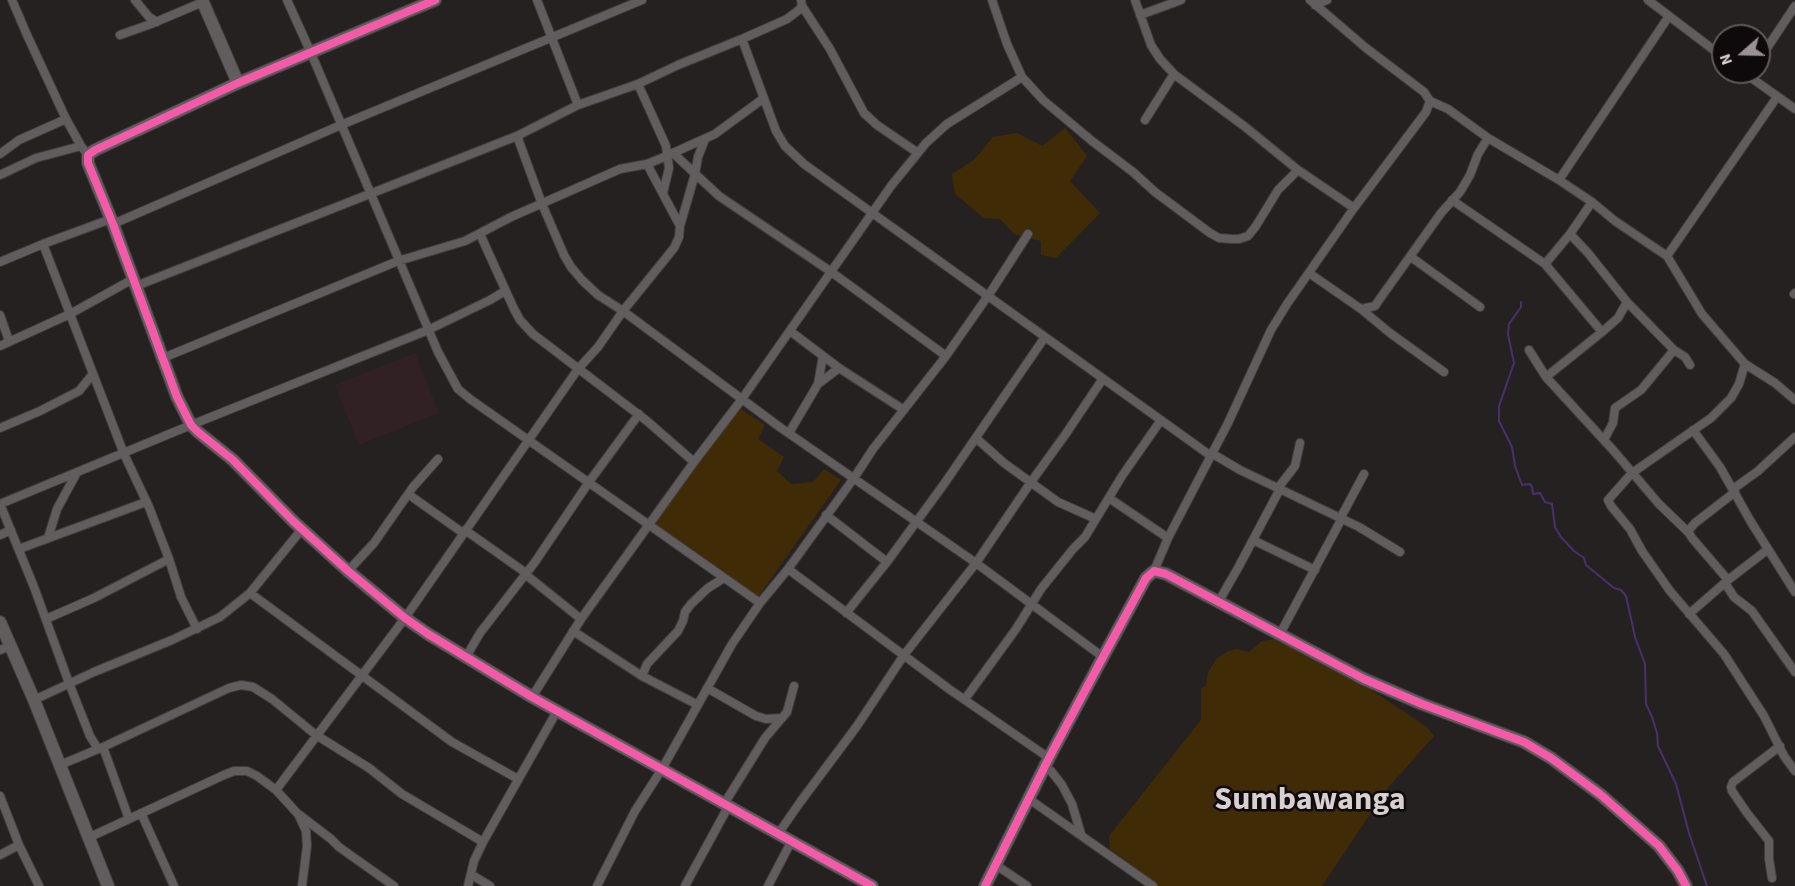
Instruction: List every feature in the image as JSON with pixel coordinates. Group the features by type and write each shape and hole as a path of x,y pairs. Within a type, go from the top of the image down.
{"street":[{"path":"12,0 66,119 85,150 177,397 191,425 233,460 348,571 405,618 532,697 872,886"},
{"path":"135,0 156,22"},
{"path":"287,0 312,53 428,330 458,389 760,603"},
{"path":"0,175 36,158 95,150 238,83 435,0"},
{"path":"537,0 578,105"},
{"path":"0,262 44,244 112,222 642,0"},
{"path":"992,0 1007,44 1022,77 1043,100 1200,227 1220,238 1239,239 1248,236 1278,190 1298,170"},
{"path":"1135,0 1155,53 1174,74 1298,170 1354,208"},
{"path":"1140,15 1180,0"},
{"path":"1312,2 1327,0"},
{"path":"1648,0 1711,48"},
{"path":"120,35 202,1 238,83"},
{"path":"1312,2 1366,48 1424,92 1430,101 1448,109 1488,138 1559,180 1667,256 1702,314 1745,364 1775,383 1795,400"},
{"path":"0,346 135,282 372,194 517,136 578,105 638,84 678,64 787,19 795,14 802,3 830,49 864,113 890,135 918,153"},
{"path":"1771,42 1795,6"},
{"path":"1559,180 1669,16"},
{"path":"742,39 776,131 785,146 804,164 1102,380 1212,455 1359,527 1400,552"},
{"path":"1145,120 1174,74"},
{"path":"532,697 573,631 742,399 891,186 934,135 947,124 1022,77"},
{"path":"638,84 670,154 708,188 946,356"},
{"path":"1761,84 1795,109"},
{"path":"1667,256 1777,97"},
{"path":"163,358 398,261 465,241 511,217 620,169 647,164 705,139 764,98"},
{"path":"984,886 1103,657 1146,578 1154,571 1168,538 1212,455 1271,330 1354,208 1426,112 1430,101"},
{"path":"1,150 66,119"},
{"path":"517,136 542,204 571,267 598,295 789,433 976,563 1103,657"},
{"path":"1361,309 1375,306 1441,213 1460,192 1488,138"},
{"path":"276,790 405,618 578,369 598,347 623,311 674,248 679,237 698,158 705,139"},
{"path":"663,193 670,154"},
{"path":"647,164 680,226"},
{"path":"1452,200 1545,264 1602,332"},
{"path":"1545,264 1592,202"},
{"path":"480,234 520,320 533,334 639,414 694,462"},
{"path":"597,886 635,811 662,769 732,644 760,603 788,570 873,449 946,356 1028,234"},
{"path":"1570,234 1627,302 1674,351 1685,357 1690,365"},
{"path":"44,244 92,375 146,501 181,597 197,629"},
{"path":"1411,257 1480,307"},
{"path":"1309,273 1444,372"},
{"path":"129,819 100,748 90,736 0,504 428,330 505,291"},
{"path":"1546,377 1618,318 1627,302"},
{"path":"0,315 9,341"},
{"path":"790,331 840,368 904,410"},
{"path":"846,613 916,522 1045,337"},
{"path":"1529,350 1546,377 1659,504 1689,533 1727,582 1730,593 1752,611 1795,672"},
{"path":"1604,440 1613,423 1615,408 1641,390 1674,351"},
{"path":"789,433 818,384 823,356"},
{"path":"1745,364 1731,398 1711,418 1632,473 1610,498 1609,503 1629,529 1656,572 1724,654 1764,716 1784,756 1795,771"},
{"path":"818,384 840,368"},
{"path":"0,428 79,391 92,375"},
{"path":"778,834 857,726 904,655 976,563 1102,380"},
{"path":"79,391 100,394"},
{"path":"466,657 480,633 526,574 588,482 639,414"},
{"path":"965,699 1041,589 1085,537 1161,420"},
{"path":"1694,430 1720,467 1767,550 1795,592"},
{"path":"1689,533 1689,529 1695,523 1758,471 1795,436"},
{"path":"976,438 1004,463 1058,502 1096,519"},
{"path":"1219,601 1279,489 1298,460 1300,443"},
{"path":"348,571 374,543 408,494 438,459"},
{"path":"48,538 62,500 76,474"},
{"path":"1280,634 1364,474"},
{"path":"408,494 526,574 581,620"},
{"path":"1109,498 1168,538"},
{"path":"19,549 146,501"},
{"path":"826,515 887,562"},
{"path":"34,700 197,629 220,616 250,593 302,529"},
{"path":"0,535 11,530"},
{"path":"1253,540 1314,570"},
{"path":"1689,614 1767,550"},
{"path":"46,619 94,598 169,559"},
{"path":"788,570 965,699 1047,763 1072,804 1081,834"},
{"path":"1154,571 1166,574 1219,601 1364,679 1422,704 1524,742 1551,758 1601,795 1659,846 1686,886"},
{"path":"642,676 647,664 678,631 691,603 724,578"},
{"path":"250,593 452,742 518,780"},
{"path":"0,622 5,648 34,700 108,886"},
{"path":"573,631 642,676 698,705"},
{"path":"60,765 217,694 241,686 253,687 272,699 316,735 369,768 402,794 483,842"},
{"path":"685,886 726,806 765,738 787,712 794,686"},
{"path":"707,688 756,716 766,719 782,718"},
{"path":"468,886 474,861 483,842 557,711"},
{"path":"1772,878 1769,841 1731,787 1733,782 1779,746"},
{"path":"90,837 234,771 247,771 276,790 297,813 339,847 394,886"},
{"path":"0,796 19,845 39,886"},
{"path":"1029,799 1153,886"},
{"path":"141,813 174,886"},
{"path":"297,813 306,831 302,886"},
{"path":"768,886 791,842"},
{"path":"0,855 19,845"},
{"path":"996,865 1027,886"},
{"path":"472,875 490,886"}],"shaded area":[{"path":"1065,128 1087,156 1070,181 1100,213 1056,258 1041,255 1041,241 1014,234 1000,219 984,218 955,194 952,174 974,160 993,137 1017,133 1042,146"},
{"path":"415,353 439,413 359,445 335,385"},
{"path":"736,406 765,425 758,439 784,457 777,471 791,484 813,482 824,469 841,480 758,597 652,522"},
{"path":"1274,639 1368,688 1427,727 1434,736 1387,789 1322,886 1158,886 1110,849 1109,836 1201,720 1201,688 1206,686 1208,673 1216,659 1228,651 1237,649 1249,652 1262,641"}],"waterway":[{"path":"1521,302 1521,307 1509,324 1508,334 1514,363 1499,406 1499,421 1512,447 1515,466 1522,485 1530,484 1533,494 1540,493 1545,502 1552,504 1555,527 1561,537 1584,558 1586,565 1626,596 1635,637 1645,664 1646,704 1657,733 1658,746 1676,784 1689,833 1707,886"}],"cycle path":[{"path":"435,0 238,83 88,155 88,163 177,397 191,425 198,432 233,460 293,521 348,571 405,618 532,697 872,886"},
{"path":"985,886 1103,657 1146,578 1154,571 1166,574 1364,679 1422,704 1524,742 1551,758 1601,795 1659,846 1686,886"}],"district":[{"name":"Sumbawanga","path":"1310,802"}]}
